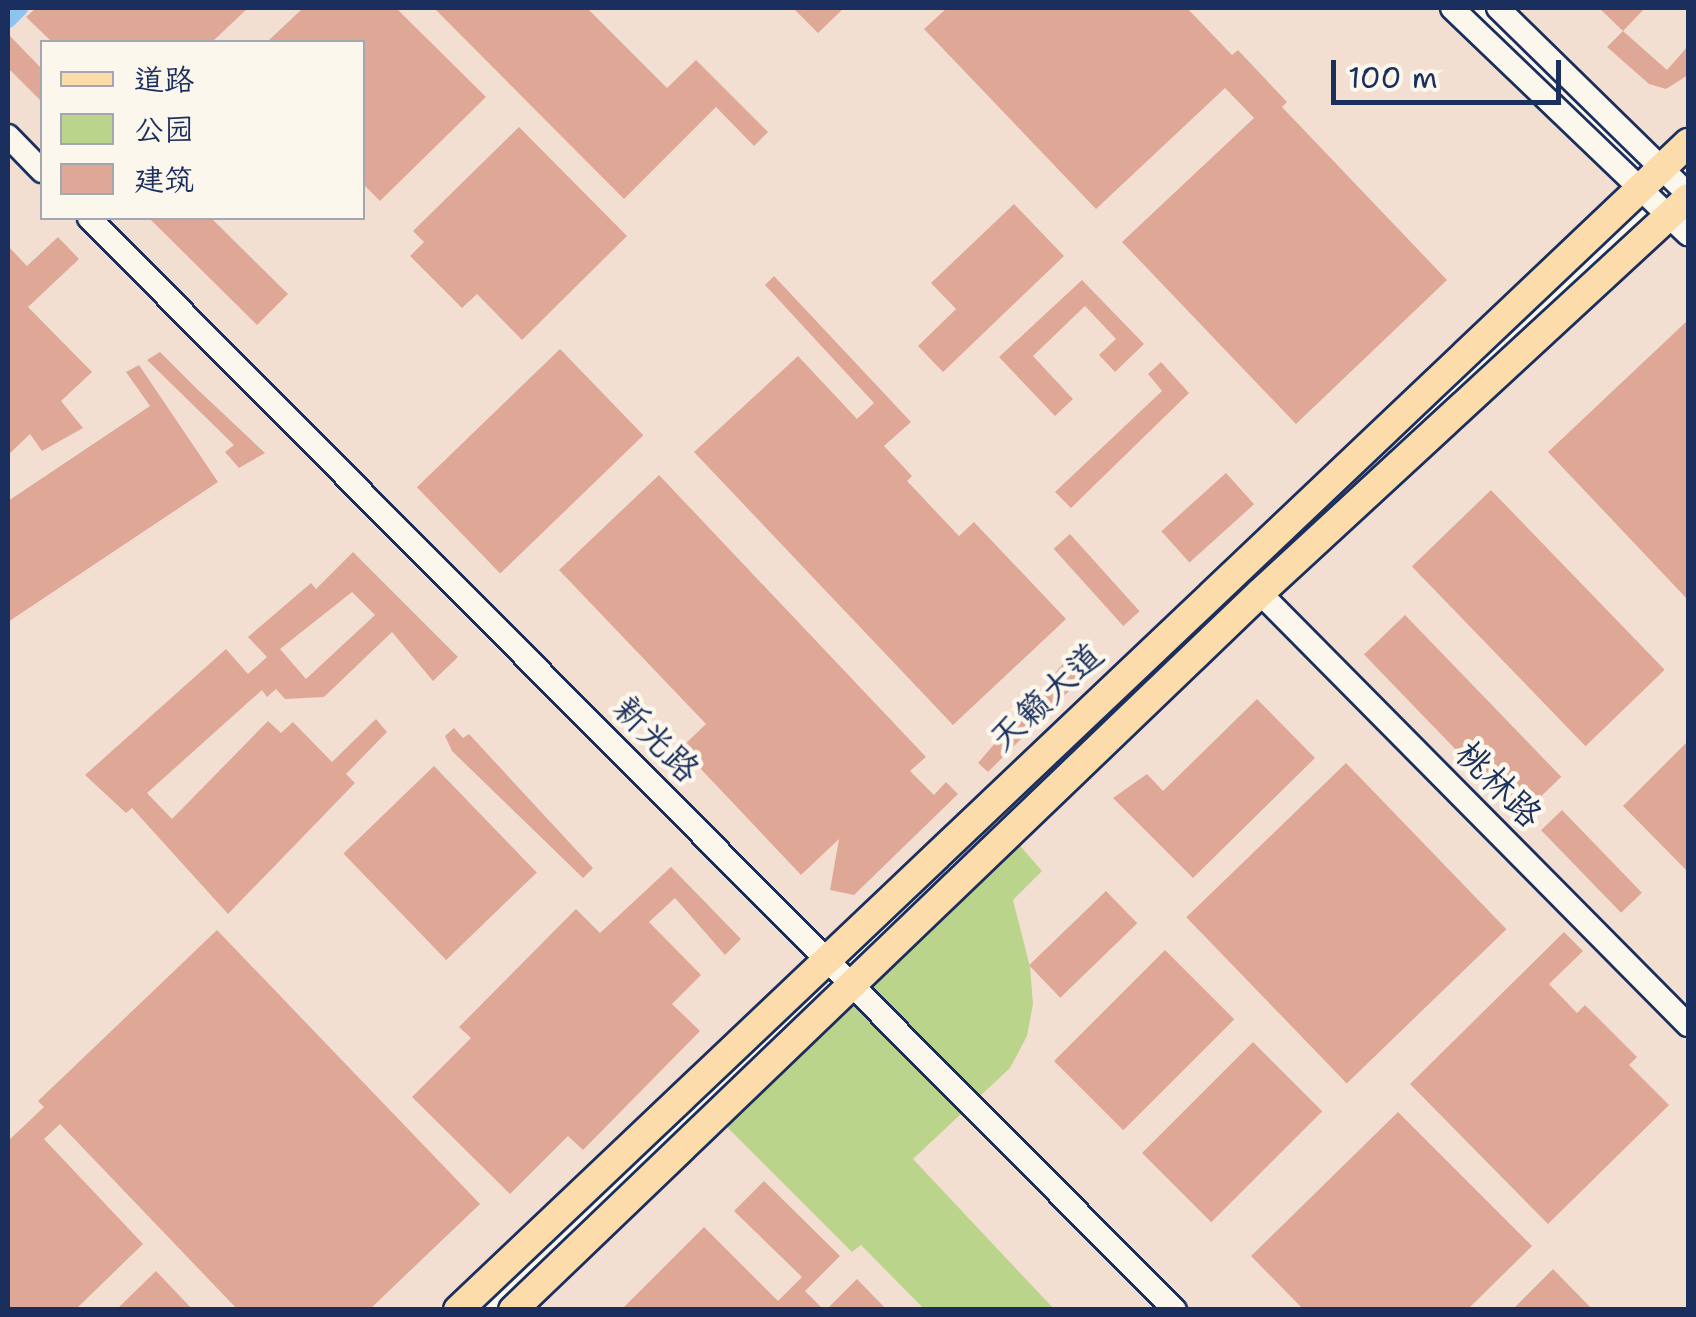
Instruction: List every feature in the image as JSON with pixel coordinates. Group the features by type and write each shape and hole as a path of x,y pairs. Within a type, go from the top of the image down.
{"main road":[{"name":"天籁大道","path":"458,1310 1688,143"},
{"name":"天籁大道","path":"513,1310 1260,593 1684,210"}],"street":[{"path":"1452,8 1642,186 1684,210"},
{"path":"1498,8 1663,167 1684,210"},
{"path":"8,136 40,169"},
{"name":"新光路","path":"91,220 1175,1310"},
{"name":"桃林路","path":"1260,593 1688,1026"}],"shaded area":[{"path":"8,8 1456,8 1642,186 458,1309 8,1310"},
{"path":"1498,8 1688,8 1688,143 1663,167"},
{"path":"1670,215 1688,234 1688,1309 513,1310"}],"green space":[{"path":"1009,833 1042,871 1013,900 1030,967 1033,1004 1027,1036 1010,1068 913,1159 1054,1309 924,1309 861,1245 852,1252 715,1115"}],"building":[{"path":"36,8 248,8 214,40 50,40 26,17"},
{"path":"303,8 396,8 486,97 380,201 365,186 365,40 269,40"},
{"path":"434,8 587,8 667,88 696,60 768,132 754,146 716,107 624,199"},
{"path":"793,8 844,8 818,33"},
{"path":"947,8 1187,8 1232,55 1238,50 1287,102 1282,107 1447,280 1296,424 1122,242 1254,118 1225,88 1096,209 924,29"},
{"path":"1599,8 1645,8 1623,31"},
{"path":"1623,31 1667,70 1688,46 1688,75 1666,89 1649,84 1607,47"},
{"path":"8,34 40,67 40,100 8,68"},
{"path":"519,127 627,236 522,340 477,294 462,308 410,256 424,242 413,231"},
{"path":"1014,204 1064,256 943,372 918,346 956,309 931,283"},
{"path":"151,220 213,220 288,294 257,325"},
{"path":"58,237 79,259 28,307 92,372 61,401 83,428 42,451 30,434 8,455 8,246 27,266"},
{"path":"774,276 911,422 884,446 912,476 907,481 959,536 974,522 1066,619 953,725 694,452 798,356 857,419 874,403 765,285"},
{"path":"1082,280 1144,344 1115,372 1099,355 1116,339 1085,306 1033,356 1073,399 1055,416 999,357"},
{"path":"1688,320 1688,600 1548,452"},
{"path":"560,349 643,435 500,574 417,487"},
{"path":"160,352 265,453 239,468 225,452 234,445 147,360"},
{"path":"1161,362 1189,393 1071,508 1055,492 1162,391 1148,374"},
{"path":"139,365 218,482 8,622 8,501 150,406 126,372"},
{"path":"1226,473 1254,504 1189,562 1161,531"},
{"path":"659,475 926,757 910,771 934,795 946,782 958,794 854,895 830,890 839,839 801,875 681,748 706,724 559,570"},
{"path":"1491,490 1665,670 1586,746 1412,566"},
{"path":"1070,534 1140,611 1123,626 1054,549"},
{"path":"353,552 458,657 433,681 392,632 324,697 285,699 276,689 267,697 262,690 147,793 172,819 268,721 281,733 293,722 332,762 376,719 387,732 346,774 355,783 228,914 132,808 126,813 85,775 226,649 248,674 267,657 248,637 311,583 316,589","holes":["352,592 375,615 306,679 280,649"]},
{"path":"1405,615 1561,777 1520,816 1364,655"},
{"path":"1068,658 1085,675 988,772 978,763"},
{"path":"1257,699 1315,758 1193,878 1113,798 1147,774 1163,791"},
{"path":"454,728 463,738 469,734 593,868 583,878 452,751 445,736"},
{"path":"1688,741 1688,872 1623,806"},
{"path":"1346,763 1506,929 1347,1083 1186,917"},
{"path":"434,766 537,872 446,960 343,854"},
{"path":"1562,810 1642,893 1621,913 1541,830"},
{"path":"671,867 741,939 725,955 675,898 649,922 701,975 672,1004 700,1031 583,1150 568,1136 510,1194 412,1097 471,1038 459,1027 576,909 600,933"},
{"path":"1106,891 1137,923 1060,998 1029,965"},
{"path":"217,930 480,1204 369,1310 238,1310 60,1124 44,1139 143,1244 75,1310 8,1310 8,1141 44,1107 38,1101"},
{"path":"1564,932 1583,951 1549,984 1577,1013 1585,1005 1637,1057 1629,1065 1669,1105 1548,1224 1410,1084"},
{"path":"1165,950 1234,1019 1123,1130 1054,1061"},
{"path":"1253,1042 1322,1111 1211,1222 1142,1153"},
{"path":"1398,1112 1532,1246 1467,1310 1304,1310 1251,1256"},
{"path":"764,1181 840,1256 805,1291 824,1310 621,1310 704,1227 778,1301 802,1277 734,1211"},
{"path":"1553,1269 1593,1310 1512,1310"},
{"path":"156,1271 193,1310 116,1310"},
{"path":"857,1279 887,1310 826,1310"}],"waterway":[{"path":"8,20 20,8"}]}
